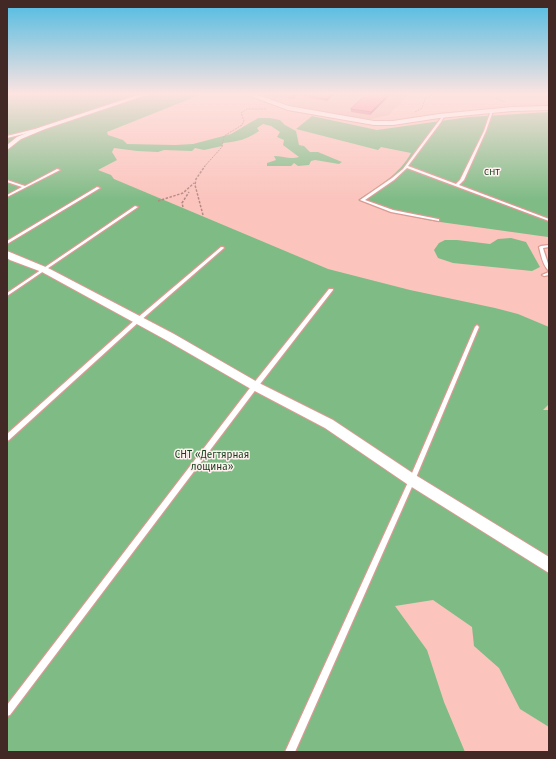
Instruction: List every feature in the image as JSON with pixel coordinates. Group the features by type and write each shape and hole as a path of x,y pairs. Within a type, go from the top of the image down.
{"street":[{"path":"7,148 19,138 42,128"},
{"path":"7,254 13,258 45,270 138,320 254,386 329,424 412,480 549,566"}],"lane":[{"path":"7,137 41,128"},
{"path":"436,128 407,167 381,188 362,200 392,210 438,220"},
{"path":"457,185 462,180 484,128"},
{"path":"407,167 549,220"},
{"path":"7,196 58,170"},
{"path":"7,181 26,187"},
{"path":"7,243 98,188"},
{"path":"7,295 136,207"},
{"path":"547,273 541,247 549,246"},
{"path":"7,438 138,320 222,248"},
{"path":"7,712 254,386 330,290"},
{"path":"290,752 412,480 477,327"}],"path":[{"path":"183,206 184,199 196,179 210,159 222,147 224,136 236,128"},
{"path":"196,179 195,185 203,215"},
{"path":"158,201 187,192 192,187"}],"green space":[{"name":"СНТ «Дегтярная лощина»","path":"7,128 116,128 107,132 108,135 123,140 127,144 175,145 193,144 231,134 240,128 257,128 259,131 246,138 238,141 223,143 222,146 204,150 195,148 192,151 164,150 158,152 114,148 112,152 117,160 98,170 111,175 114,179 328,269 410,290 518,314 549,327 549,404 543,410 549,410 549,727 520,709 499,668 474,646 472,627 433,600 395,606 427,650 444,702 465,752 7,752"},
{"name":"СНТ «Дегтярная лощина»","path":"275,128 291,128 296,131 299,145 304,146 310,152 318,152 342,162 339,164 315,160 311,161 309,165 298,166 294,163 291,166 267,166 267,163 276,160 274,156 290,158 299,157 283,145 284,140 277,137 280,132"},
{"name":"СНТ","path":"370,128 377,130 388,128 549,128 549,236 433,221 389,212 358,200 394,174 411,153 381,147 378,150 296,129"},
{"path":"511,238 526,242 540,267 532,271 453,263 438,258 434,250 439,243 445,240 490,244 498,239"}]}
